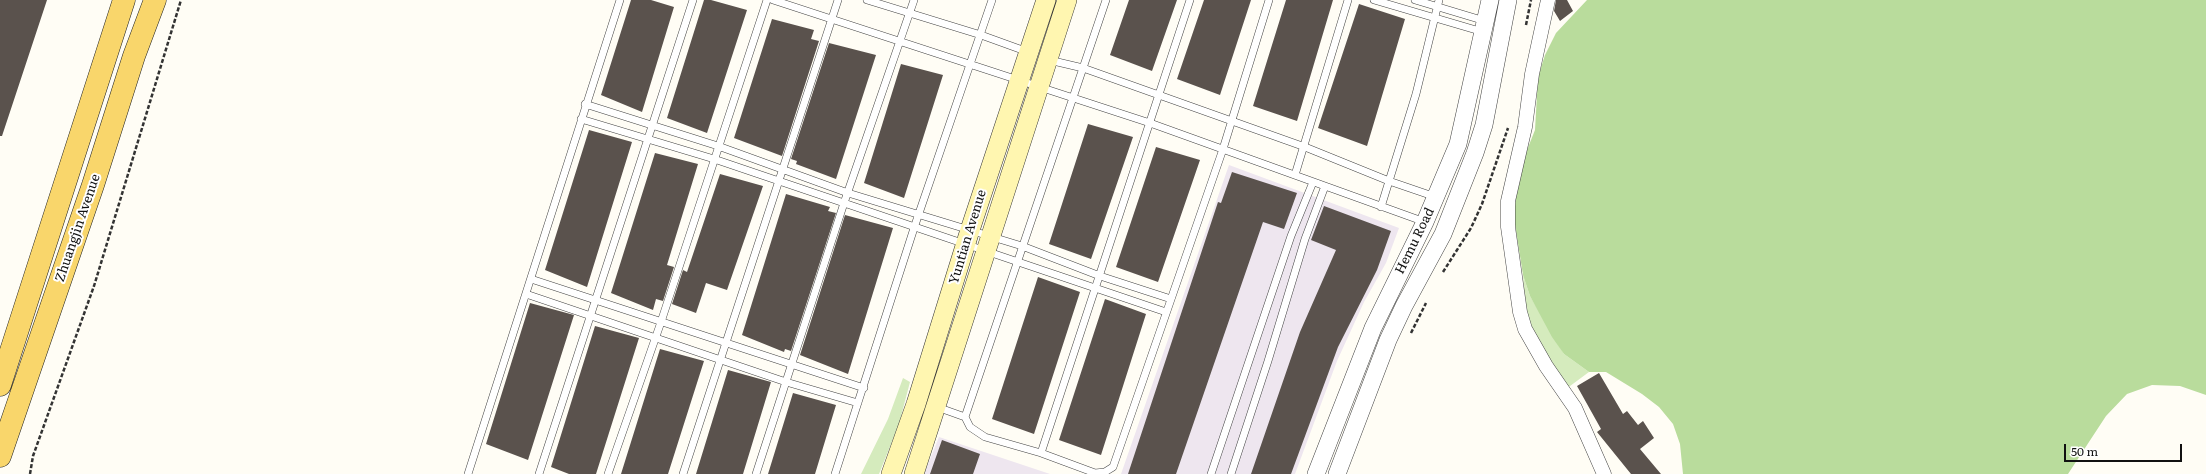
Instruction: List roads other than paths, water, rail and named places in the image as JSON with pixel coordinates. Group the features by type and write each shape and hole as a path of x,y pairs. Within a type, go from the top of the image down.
{"main road":[{"name":"Zhuangjin Avenue","path":"0,385 124,0"},
{"name":"Zhuangjin Avenue","path":"0,456 93,186 134,56 155,0"},
{"name":"Yuntian Avenue","path":"914,474 937,407 1039,87 1038,56 1046,0"},
{"name":"Yuntian Avenue","path":"890,474 916,404 1019,81 1038,56 1067,0"}],"street":[{"name":"Hemu Road","path":"1316,474 1373,328 1425,222 1458,144 1490,0"},
{"name":"Hemu Road","path":"1337,474 1388,340 1404,306 1443,234 1475,153 1484,125 1508,0"},
{"path":"1548,0 1532,74 1525,127 1508,201 1508,227 1520,312 1525,329 1546,366 1575,408 1604,474"}],"lane":[{"path":"468,474 531,279 585,104 620,0"},
{"path":"539,474 693,0"},
{"path":"608,474 661,322 767,0"},
{"path":"773,0 1150,123 1425,222"},
{"path":"683,474 838,0"},
{"path":"867,0 981,35 1038,56 1083,68 1305,147 1389,181 1427,194 1437,195"},
{"path":"756,474 898,41 914,0"},
{"path":"835,474 864,388 915,225 972,64 992,0"},
{"path":"965,417 1106,0"},
{"path":"1041,453 1190,0"},
{"path":"937,407 965,417 970,427 985,437 1041,453 1095,473 1106,472 1113,467 1223,149 1270,0"},
{"path":"1295,175 1305,147 1348,0"},
{"path":"1374,0 1434,18 1484,26"},
{"path":"1416,0 1438,4 1484,26"},
{"path":"1381,207 1416,94 1438,4"},
{"path":"585,104 718,146 848,194 919,214 968,237 988,244 1017,260 1166,312"},
{"path":"581,119 714,159 844,203 915,225 968,237 988,244 1022,246 1100,276 1171,299"},
{"path":"1211,474 1291,236 1313,182"},
{"path":"1231,474 1268,361 1305,239 1325,186"},
{"path":"531,279 792,366 864,388"},
{"path":"526,294 720,358 786,382 858,403"}]}
